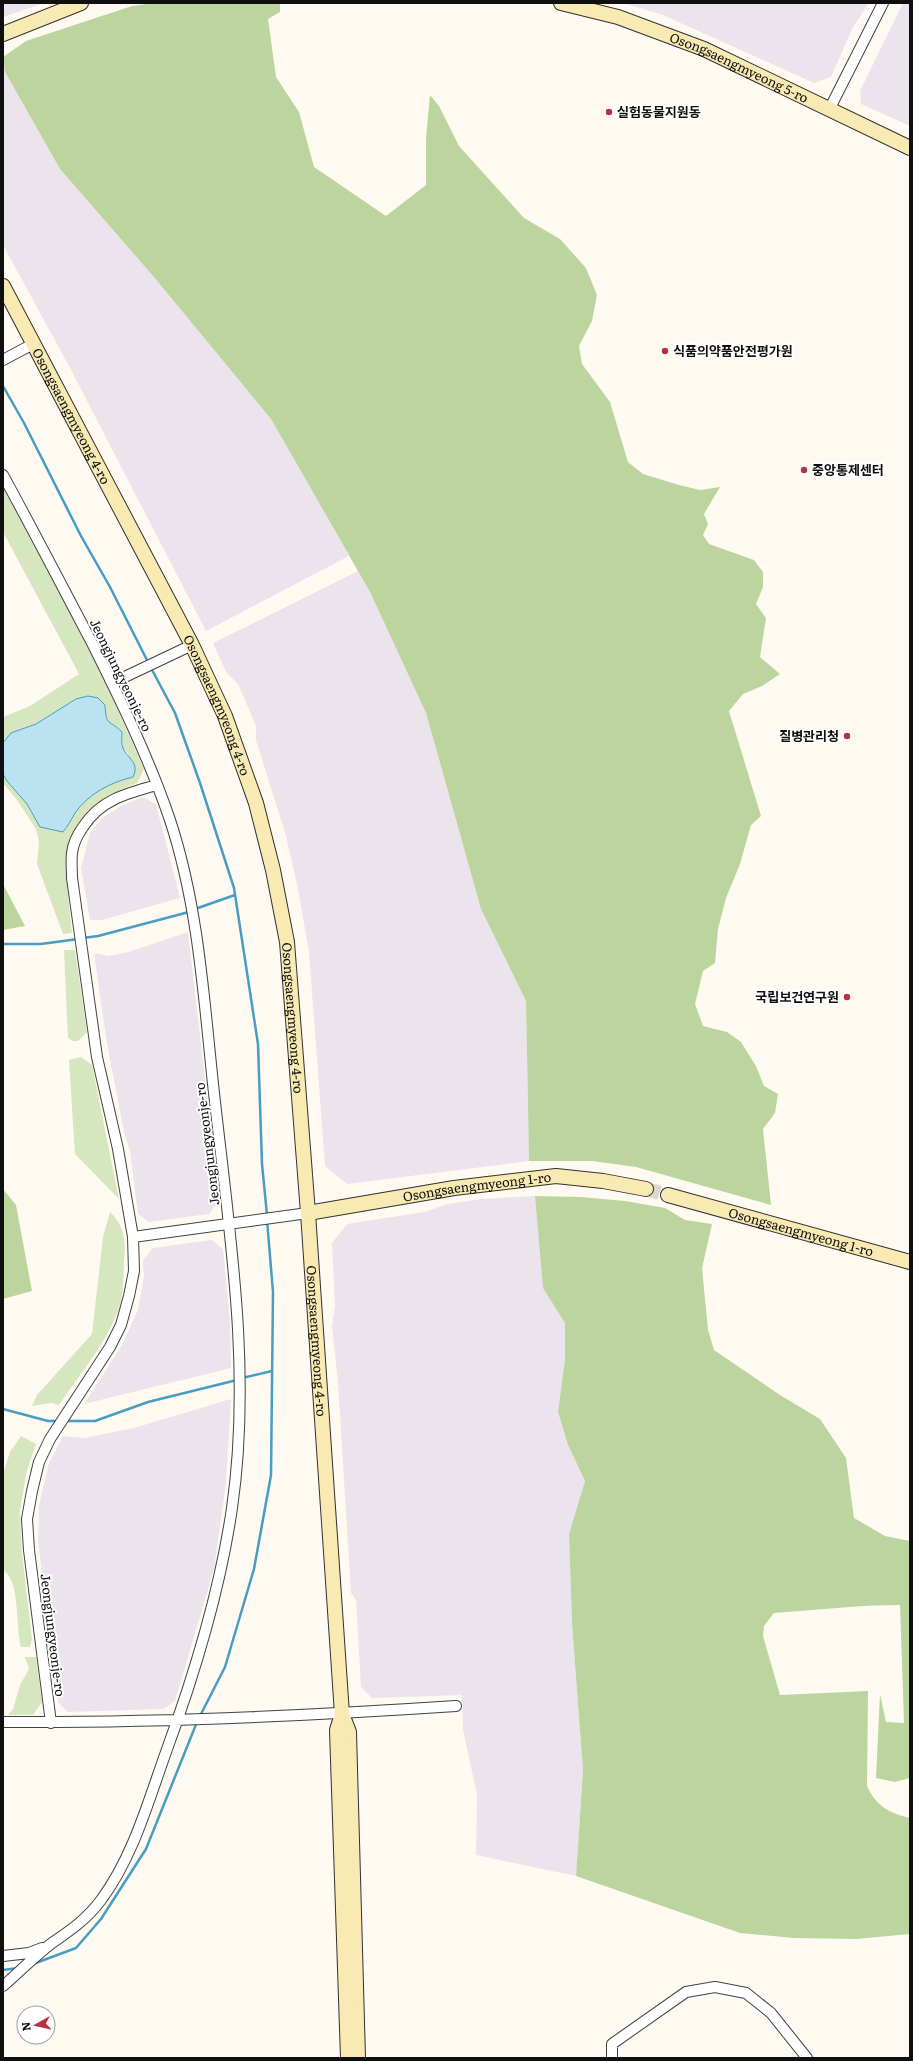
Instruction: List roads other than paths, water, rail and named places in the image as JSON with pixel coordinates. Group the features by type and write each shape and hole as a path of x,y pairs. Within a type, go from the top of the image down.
{"street":[{"path":"3,34 81,3"},
{"name":"Osongsaengmyeong 5-ro","path":"561,3 618,17 704,49 830,108 910,148"},
{"path":"830,108 884,3"},
{"name":"Osongsaengmyeong 4-ro","path":"3,286 228,724 256,803 273,870 287,942 308,1213 342,1714"},
{"path":"3,360 33,344"},
{"name":"Jeongjungyeonje-ro","path":"3,475 115,681 122,703 157,785 170,820 194,920 233,1223 239,1366 238,1448 232,1506 221,1566 209,1620 178,1720"},
{"path":"115,681 188,647"},
{"path":"157,785 120,796 103,805 89,818 79,833 72,852 72,878 96,1057 118,1149 133,1237 308,1213"},
{"name":"Osongsaengmyeong 1-ro","path":"308,1213 454,1188 556,1176 603,1180 646,1189"},
{"name":"Osongsaengmyeong 1-ro","path":"668,1195 910,1262"},
{"name":"Jeongjungyeonje-ro","path":"51,1723 29,1550 27,1519 39,1462 56,1430 110,1347 121,1325 134,1271 133,1237"},
{"path":"3,1722 51,1723 246,1718 342,1714 456,1706"},
{"path":"342,1714 337,1730 348,2058"},
{"path":"342,1714 349,1732 358,2058"},
{"path":"3,1986 51,1944 76,1928 98,1904 123,1863 139,1827 178,1720"},
{"path":"3,1956 29,1953 51,1944"},
{"path":"612,2058 612,2044 686,1992 715,1987 746,1993 771,2013 807,2058"}],"water":[{"path":"88,696 98,698 105,705 107,720 122,732 122,746 134,765 135,772 133,777 116,782 86,800 80,806 63,832 40,827 27,804 7,781 3,774 3,743 11,733 36,724 76,699"}],"waterway":[{"path":"3,386 24,423 81,536 110,587 149,664"},
{"path":"151,668 175,713 200,783 234,888 258,1044 262,1164 267,1215"},
{"path":"195,909 235,895"},
{"path":"83,938 98,936 189,912"},
{"path":"3,944 41,944 78,939"},
{"path":"200,1716 225,1667 254,1569 271,1475 273,1292 267,1220"},
{"path":"242,1378 272,1371"},
{"path":"66,1421 95,1421 148,1402 237,1380"},
{"path":"3,1409 48,1421 59,1421"},
{"path":"33,1964 76,1948 101,1919 146,1849 197,1722"},
{"path":"3,1970 18,1968"}],"tunnel":[{"path":"646,1189 668,1195"}],"place":[{"name":"실험동물지원동","path":"609,112"},
{"name":"식품의약품안전평가원","path":"665,351"},
{"name":"중앙통제센터","path":"804,470"},
{"name":"질병관리청","path":"847,736"},
{"name":"국립보건연구원","path":"847,997"}]}
